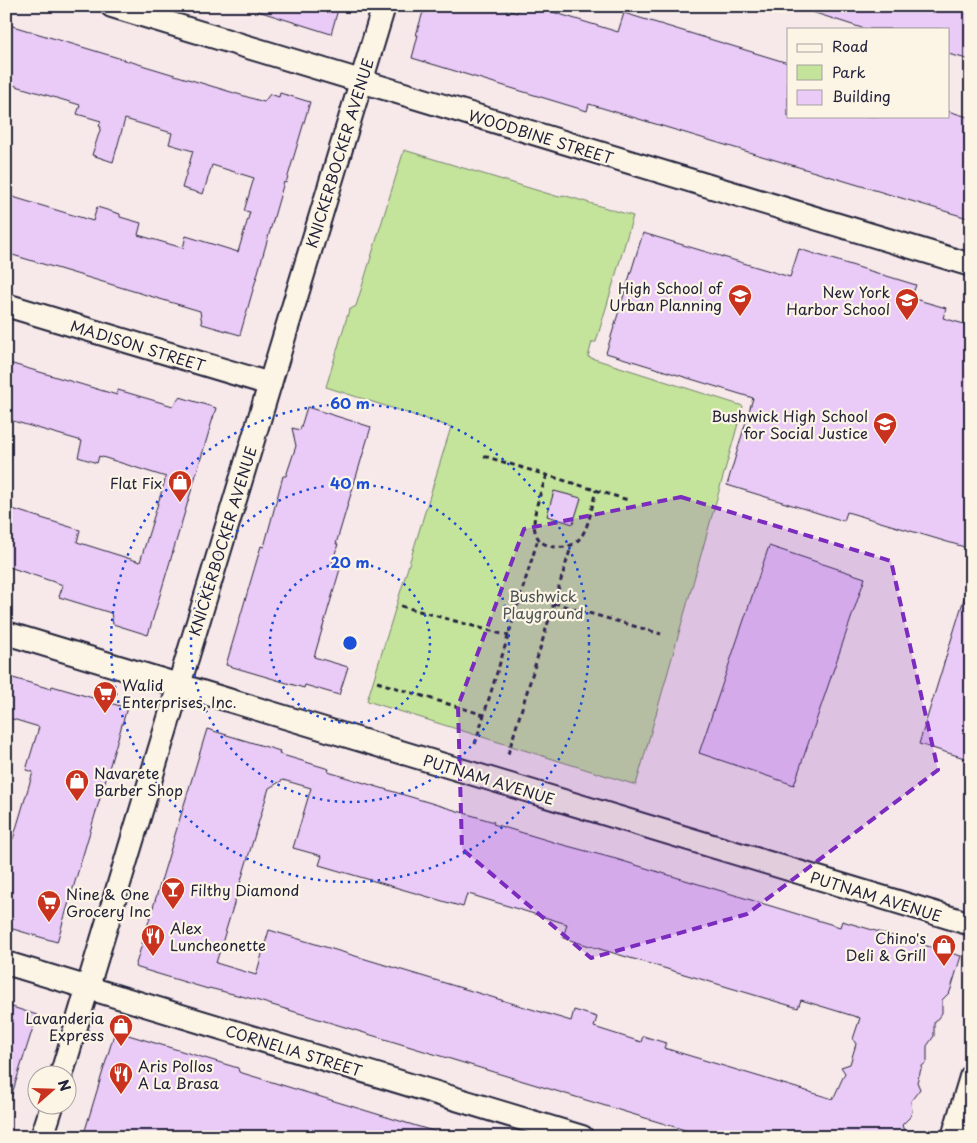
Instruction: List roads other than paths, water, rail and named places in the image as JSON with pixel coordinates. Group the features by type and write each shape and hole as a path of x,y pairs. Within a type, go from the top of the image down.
{"street":[{"name":"WOODBINE STREET","path":"112,6 971,265"},
{"name":"KNICKERBOCKER AVENUE","path":"64,1066 384,6"},
{"name":"MADISON STREET","path":"6,305 270,384"},
{"name":"PUTNAM AVENUE","path":"6,633 971,924"},
{"name":"CORNELIA STREET","path":"6,963 582,1137"},
{"path":"952,1137 971,1077"},
{"path":"42,1137 49,1116"}],"place":[{"name":"High School of Urban Planning","path":"740,317"},
{"name":"New York Harbor School","path":"907,321"},
{"name":"Bushwick High School for Social Justice","path":"885,445"},
{"name":"Flat Fix","path":"180,503"},
{"name":"Walid Enterprises, Inc.","path":"105,714"},
{"name":"Navarete Barber Shop","path":"77,802"},
{"name":"Filthy Diamond","path":"173,910"},
{"name":"Nine & One Grocery Inc","path":"49,923"},
{"name":"Alex Luncheonette","path":"153,957"},
{"name":"Chino's Deli & Grill","path":"944,967"},
{"name":"Lavanderia Express","path":"121,1047"},
{"name":"Aris Pollos A La Brasa","path":"121,1095"}],"park label":[{"name":"Bushwick Playground","path":"543,604"}]}
